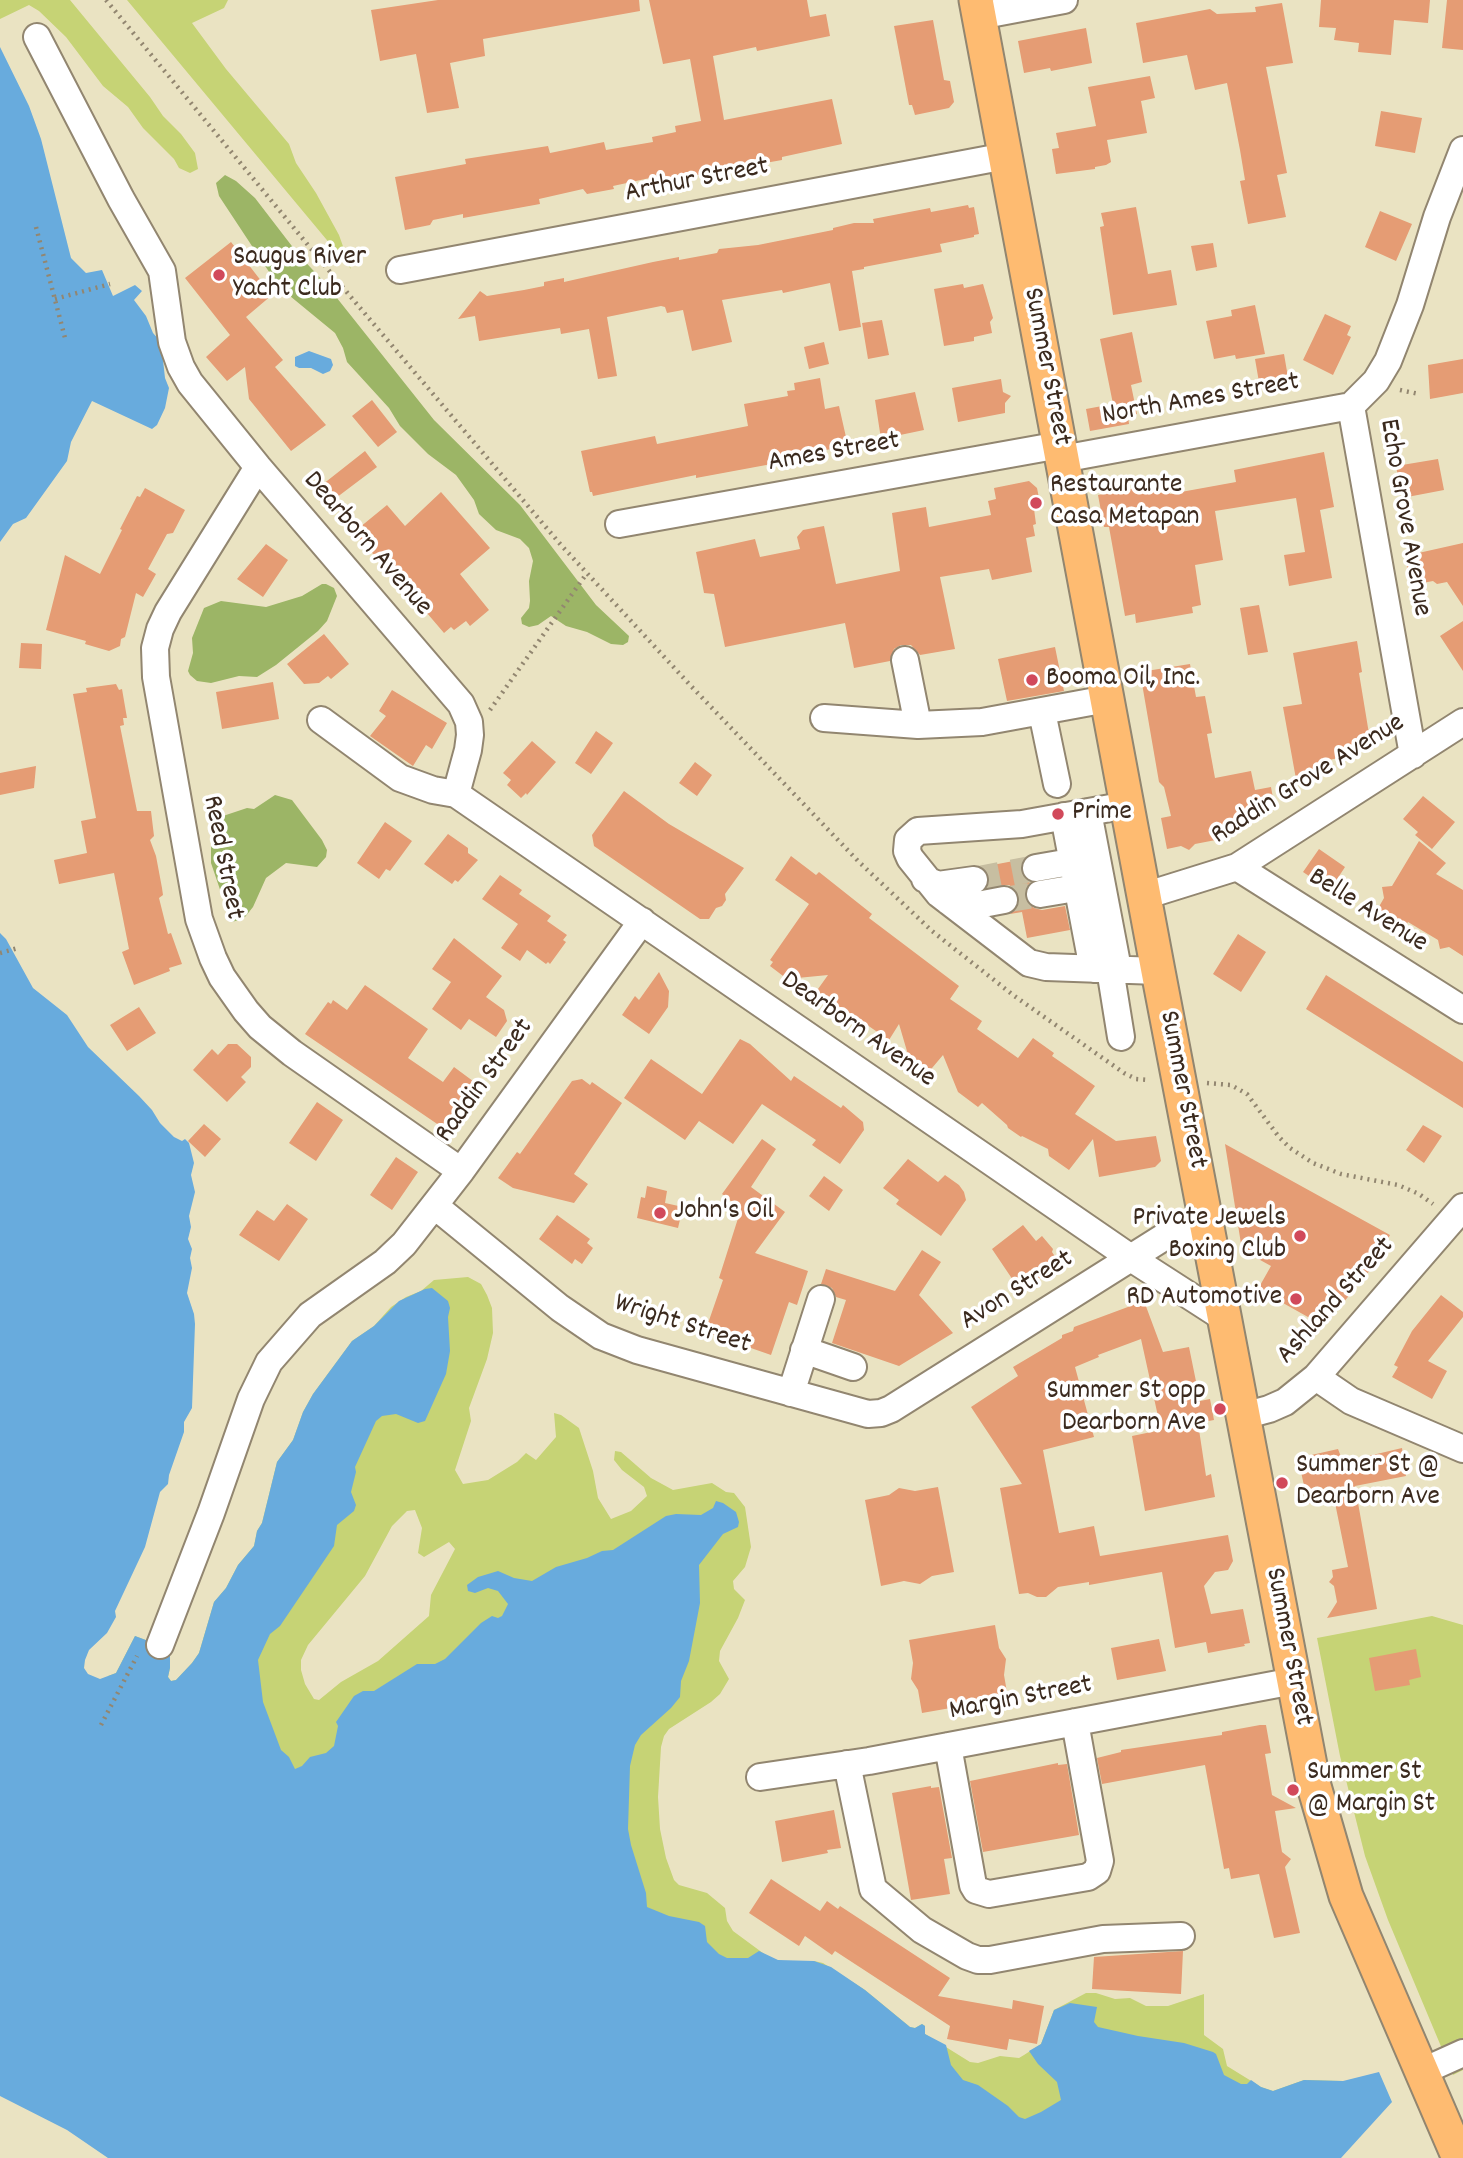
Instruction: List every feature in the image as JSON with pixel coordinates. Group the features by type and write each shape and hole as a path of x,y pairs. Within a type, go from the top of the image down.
{"main road":[{"name":"Summer Street","path":"978,8 1314,1786 1346,1896 1459,2158"}],"street":[{"path":"978,8 1064,0"},
{"name":"Dearborn Avenue","path":"37,37 121,199 162,271 174,348 190,383 258,467 457,698 469,722"},
{"name":"Echo Grove Avenue","path":"1413,755 1351,406 1376,382 1388,361 1463,150"},
{"name":"Arthur Street","path":"400,270 1006,156"},
{"name":"North Ames Street","path":"1061,452 1351,406"},
{"name":"Ames Street","path":"619,524 1061,452"},
{"name":"Reed Street","path":"258,467 168,612 155,648 156,677 199,919 222,977 260,1027 292,1053 461,1171"},
{"path":"905,660 918,724"},
{"path":"824,718 918,724 1001,720 1107,699"},
{"path":"1042,712 1057,784"},
{"name":"Dearborn Avenue","path":"321,720 400,778 432,790 456,794 1131,1258 1224,1318"},
{"path":"456,794 470,743 469,722"},
{"name":"Raddin Grove Avenue","path":"1144,896 1237,867 1463,722"},
{"path":"1127,805 994,827 918,831 908,840 907,851 934,889 1029,963 1046,967 1158,971"},
{"path":"1069,815 1050,879 1100,969"},
{"path":"1069,815 1100,969 1121,1037"},
{"name":"Belle Avenue","path":"1237,867 1463,1010"},
{"path":"934,889 938,885 974,880"},
{"path":"934,889 962,907 1004,901"},
{"name":"Raddin Street","path":"150,1647 211,1513 251,1399 269,1362 310,1315 372,1272 404,1244 461,1171 642,921"},
{"name":"Wright Street","path":"435,1206 560,1308 601,1336 638,1350 863,1413"},
{"name":"Ashland Street","path":"1243,1416 1285,1402 1315,1377 1458,1213"},
{"name":"Avon Street","path":"863,1413 877,1414 887,1411 1169,1234 1207,1225"},
{"path":"791,1393 821,1298"},
{"path":"804,1350 853,1367"},
{"path":"1315,1377 1350,1401 1463,1450"},
{"name":"Margin Street","path":"760,1777 948,1746 1294,1681"},
{"path":"948,1746 976,1890 989,1894 1088,1877 1097,1871 1100,1861 1075,1722"},
{"path":"847,1764 873,1889 912,1923 967,1956 990,1961 1103,1939 1181,1936"},
{"path":"1421,2072 1463,2053"}],"path":[{"path":"106,0 350,296 587,573 883,886 971,964 1124,1073 1142,1080 1225,1083 1235,1086 1247,1094 1290,1148 1313,1163 1341,1174 1408,1188 1458,1213"},
{"path":"36,227 65,338"},
{"path":"55,299 110,284"},
{"path":"1391,388 1419,394"},
{"path":"469,722 492,708 587,573"},
{"path":"0,953 18,948"},
{"path":"102,1725 150,1647"}],"green space":[{"path":"0,0 70,0 163,116 181,134 195,153 198,169 190,173 179,168 128,107 103,86 66,37 39,11 29,5 0,19"},
{"path":"127,0 228,0 224,8 192,23 226,69 289,144 296,163 339,235 351,269"},
{"path":"225,175 255,198 434,420 520,505 596,605 629,636 628,642 623,645 611,644 587,632 566,626 551,616 538,625 529,627 522,624 521,618 529,608 530,601 529,581 533,561 529,548 520,539 496,530 479,514 474,500 456,475 428,454 400,426 389,408 347,362 335,333 279,287 219,196 216,183"},
{"path":"322,584 334,588 337,596 327,621 276,665 257,677 239,676 211,683 197,681 190,675 188,671 193,653 192,638 204,608 221,601 266,607 302,596"},
{"path":"275,795 292,800 322,840 327,850 326,857 317,867 286,863 266,878 253,907 245,917 231,922 211,863 211,830 215,822 223,816 247,808 254,809"},
{"path":"468,1277 481,1284 492,1308 493,1333 487,1359 469,1408 471,1421 455,1470 463,1484 488,1480 517,1462 526,1453 536,1460 556,1437 554,1413 579,1428 593,1471 598,1498 611,1519 631,1511 647,1496 644,1487 614,1460 615,1451 621,1452 651,1478 673,1490 712,1483 726,1492 734,1493 745,1507 751,1547 745,1567 733,1581 734,1589 745,1600 720,1651 719,1661 729,1679 720,1694 711,1702 669,1729 661,1747 658,1797 660,1829 666,1858 674,1880 679,1885 707,1893 725,1908 727,1921 733,1931 771,1959 823,1963 865,1990 910,2027 915,2028 922,2024 925,2026 925,2034 970,2062 978,2063 1000,2056 1019,2058 1041,2044 1054,2010 1086,1993 1115,1999 1130,1998 1146,2006 1168,2006 1204,1994 1204,2035 1223,2049 1227,2066 1261,2087 1273,2091 1304,2080 1343,2081 947,2158 108,1676 116,1673 135,1636 170,1649 168,1677 171,1681 176,1680 192,1663 199,1653 214,1602 254,1546 277,1462 293,1440 313,1394 352,1341 374,1326 391,1307 421,1291 434,1280","holes":["415,1510 422,1528 418,1553 424,1557 449,1542 455,1549 431,1595 429,1616 378,1661 341,1682 319,1700 314,1699 301,1670 301,1660 308,1645 365,1576 392,1526 407,1511"]},
{"path":"1432,1616 1463,1625 1463,2070 1453,2075 1388,1920 1365,1856 1340,1756 1317,1638"}],"water":[{"path":"0,47 29,106 41,139 71,258 86,273 102,270 113,296 135,285 142,291 134,300 161,342 165,378 169,388 165,408 157,425 152,429 92,401 71,442 67,461 26,518 13,524 0,542"},
{"path":"309,351 331,359 333,365 330,371 323,374 311,368 295,366 295,357"},
{"path":"0,933 33,988 67,1015 88,1047 139,1096 174,1137 182,1141 185,1139 189,1143 194,1163 191,1175 195,1192 189,1216 191,1227 188,1239 192,1249 192,1268 187,1293 195,1324 192,1408 184,1422 184,1432 168,1484 160,1492 145,1547 115,1611 116,1617 107,1633 89,1650 85,1660 84,1668 88,1674 100,1679 116,1673 135,1636 170,1649 168,1677 171,1681 176,1680 192,1663 199,1653 214,1602 254,1546 277,1462 293,1440 313,1394 352,1341 374,1326 399,1301 432,1288 448,1301 450,1308 450,1351 446,1374 425,1421 418,1423 396,1414 382,1416 376,1421 355,1467 351,1492 356,1505 354,1511 337,1525 334,1546 280,1626 270,1634 258,1660 263,1702 281,1750 289,1757 295,1769 310,1757 326,1753 334,1746 338,1726 336,1722 354,1696 363,1691 374,1691 417,1664 435,1664 445,1659 481,1623 492,1616 502,1616 508,1604 498,1591 488,1588 475,1593 468,1591 467,1585 478,1577 498,1571 514,1578 532,1581 556,1567 602,1551 613,1550 666,1516 701,1515 713,1508 716,1501 723,1503 736,1512 738,1527 723,1534 699,1565 700,1603 689,1661 681,1681 680,1697 641,1735 635,1745 630,1766 628,1829 646,1893 647,1907 669,1916 699,1922 705,1926 707,1942 727,1958 748,1958 759,1951 778,1960 814,1961 831,1967 865,1990 910,2027 915,2028 922,2024 925,2026 925,2034 946,2045 951,2065 963,2080 978,2085 1025,2119 1061,2100 1057,2082 1029,2051 1041,2044 1054,2010 1070,2003 1097,2007 1094,2022 1098,2027 1184,2043 1213,2052 1224,2075 1241,2084 1247,2084 1251,2080 1273,2091 1304,2080 1343,2081 1379,2072 1392,2102 1341,2158 108,2158 67,2130 0,2096"}],"building":[{"path":"438,0 639,0 640,11 483,39 485,56 450,63 459,108 427,113 416,54 380,61 371,10"},
{"path":"649,0 807,0 810,17 826,14 830,36 757,51 756,47 713,56 724,120 832,99 842,144 782,157 782,160 659,182 659,176 587,194 583,189 539,199 540,204 463,218 463,214 433,220 430,225 405,230 395,177 466,164 465,159 548,146 550,153 604,142 606,150 653,142 652,137 676,132 675,126 701,121 690,59 663,64"},
{"path":"1321,0 1430,0 1428,23 1394,20 1391,55 1358,52 1359,43 1334,40 1336,28 1319,27"},
{"path":"1447,0 1463,0 1463,50 1442,48"},
{"path":"1282,3 1293,63 1266,67 1287,173 1277,175 1286,217 1248,224 1240,181 1245,180 1227,83 1195,90 1187,55 1143,63 1136,23 1210,9 1217,14 1256,12 1255,7"},
{"path":"933,20 944,80 950,81 954,102 949,108 915,115 912,105 909,105 894,26"},
{"path":"1086,28 1092,63 1024,73 1018,41"},
{"path":"1150,76 1155,98 1141,101 1147,133 1107,140 1111,162 1106,165 1056,174 1052,149 1059,148 1056,133 1096,126 1088,87"},
{"path":"1381,111 1422,118 1415,153 1375,146"},
{"path":"968,205 969,208 974,207 979,234 974,237 940,244 942,252 852,271 861,327 839,331 830,283 783,293 782,290 722,300 732,342 692,351 683,310 667,313 665,307 661,306 607,317 617,376 598,379 589,329 561,334 560,328 479,341 475,316 458,319 480,291 487,296 524,290 564,278 564,282 679,257 679,260 717,253 719,249 758,245 833,230 854,223 874,223 873,219 930,208 931,212"},
{"path":"1136,207 1148,274 1171,270 1177,305 1113,315 1100,227 1104,226 1101,213"},
{"path":"1380,211 1412,224 1396,261 1365,247"},
{"path":"231,242 272,295 246,317 283,360 275,367 326,425 291,451 249,399 245,367 227,381 206,357 230,335 185,278"},
{"path":"1213,243 1217,267 1196,271 1191,246"},
{"path":"963,284 964,288 983,284 993,318 990,322 992,333 974,337 974,341 944,346 934,289"},
{"path":"1255,305 1265,354 1236,359 1235,355 1214,359 1206,321 1232,316 1231,310"},
{"path":"1325,314 1351,326 1347,335 1351,337 1333,375 1303,360"},
{"path":"882,320 889,355 868,359 862,323"},
{"path":"1132,332 1142,382 1131,385 1137,414 1128,416 1129,424 1090,431 1086,409 1113,404 1100,339"},
{"path":"824,342 829,364 809,369 804,347"},
{"path":"1284,354 1289,383 1260,388 1255,359"},
{"path":"1463,359 1463,393 1430,399 1428,365"},
{"path":"820,378 825,409 839,406 848,446 776,459 777,463 696,478 696,475 593,496 590,492 581,451 655,436 657,444 748,426 744,404 788,396 787,391 795,390 794,383"},
{"path":"1001,379 1003,392 1011,396 1005,403 1005,413 958,422 952,388"},
{"path":"915,392 924,430 881,439 875,400"},
{"path":"372,400 397,432 378,447 352,416"},
{"path":"365,451 377,467 324,507 313,492"},
{"path":"1324,452 1334,507 1320,510 1332,578 1289,586 1284,555 1305,552 1296,498 1215,511 1223,560 1195,565 1201,605 1192,607 1193,613 1136,623 1135,614 1125,616 1109,527 1104,527 1098,495 1158,484 1160,493 1169,491 1170,494 1236,482 1234,470"},
{"path":"1438,459 1444,490 1402,498 1396,466"},
{"path":"1029,481 1037,488 1041,508 1034,509 1035,536 1026,538 1032,572 992,580 989,569 940,577 955,649 920,655 911,645 901,645 894,649 890,661 854,668 845,623 725,647 714,594 704,593 696,552 755,539 760,557 800,549 797,537 803,530 824,526 836,584 900,571 892,513 926,507 929,527 991,515 988,501 996,499 994,488"},
{"path":"145,488 185,510 173,533 167,534 148,569 156,574 143,597 136,593 125,637 121,639 120,646 109,651 85,644 86,641 46,630 65,555 100,574 137,496 140,497"},
{"path":"441,492 490,548 460,574 489,610 470,626 466,621 454,630 451,627 444,633 354,532 387,505 405,526"},
{"path":"1463,543 1463,606 1447,582 1417,584 1409,577 1405,556"},
{"path":"266,544 288,560 263,597 237,579"},
{"path":"1259,605 1268,652 1248,655 1240,608"},
{"path":"1463,621 1463,671 1440,636"},
{"path":"324,634 349,664 331,679 328,676 319,683 304,684 287,664"},
{"path":"1357,641 1362,672 1359,673 1371,746 1360,748 1361,754 1323,761 1325,774 1296,779 1283,707 1302,704 1293,653"},
{"path":"21,643 42,644 41,669 19,668"},
{"name":"Booma Oil, Inc.","path":"1055,647 1064,691 1007,701 998,659"},
{"path":"1190,664 1196,697 1205,696 1212,733 1207,734 1215,778 1251,771 1255,790 1271,787 1275,809 1241,815 1243,828 1219,831 1221,839 1195,844 1189,850 1181,846 1167,849 1161,818 1171,816 1164,787 1159,782 1140,672"},
{"path":"273,682 279,719 222,729 216,692"},
{"path":"116,684 119,690 122,689 127,718 123,718 124,725 120,726 137,811 151,811 154,836 150,840 156,856 163,895 159,898 168,934 171,933 182,964 134,985 122,952 129,949 114,873 59,884 54,860 87,853 81,821 96,818 73,694 87,692 86,688"},
{"path":"392,690 447,723 432,749 426,745 413,766 370,736 386,716 379,711"},
{"path":"596,731 613,743 591,774 575,763"},
{"path":"532,741 556,762 527,795 526,793 521,798 507,785 511,780 503,773"},
{"path":"695,762 712,775 697,796 679,783"},
{"path":"36,766 34,788 0,795 0,773"},
{"path":"624,791 669,824 744,868 725,894 726,900 722,906 716,908 709,919 700,919 594,846 592,835"},
{"path":"1423,796 1455,822 1432,849 1415,835 1418,832 1403,819"},
{"path":"385,822 412,841 390,871 386,869 379,879 357,863"},
{"path":"448,834 468,848 468,853 478,860 458,882 455,880 452,884 424,864"},
{"path":"1419,841 1446,863 1436,874 1463,890 1463,956 1449,947 1440,949 1438,940 1408,922 1403,930 1399,931 1380,919 1377,910 1384,898 1382,887 1392,886"},
{"path":"1319,849 1345,867 1330,890 1303,872"},
{"path":"791,856 816,875 819,872 872,914 869,918 959,986 950,999 982,1021 977,1029 1018,1058 1033,1038 1054,1053 1052,1056 1095,1086 1075,1114 1116,1141 1156,1136 1161,1161 1155,1167 1099,1177 1093,1139 1069,1170 1049,1156 1048,1149 1021,1137 982,1103 978,1107 958,1092 943,1055 927,1074 914,1064 909,1058 899,1024 889,1040 841,1007 830,1008 813,996 828,975 787,979 770,966 773,962 770,960 809,904 775,880"},
{"path":"1024,859 1020,870 1030,882 1024,896 1027,903 1042,910 1065,906 1070,930 1027,938 1022,912 1010,914 1019,905 1016,890 1009,885 988,887 989,877 982,867"},
{"path":"500,875 522,890 519,894 551,916 547,921 567,935 563,940 566,942 550,964 527,950 520,961 501,948 518,924 482,899"},
{"path":"1238,934 1266,952 1241,992 1213,974"},
{"path":"454,938 502,976 486,997 504,1010 507,1021 496,1037 469,1019 461,1030 432,1009 451,982 432,969"},
{"path":"659,972 669,991 668,1007 649,1034 622,1015 635,996 639,1000"},
{"path":"1326,975 1463,1062 1463,1108 1306,1009"},
{"path":"365,985 428,1029 408,1058 443,1082 454,1067 481,1087 469,1103 470,1108 465,1115 460,1116 449,1132 305,1034 328,1002 331,1004 333,1000 347,1010"},
{"path":"139,1007 156,1033 127,1051 110,1025"},
{"path":"740,1039 750,1044 791,1081 794,1076 841,1108 843,1105 863,1122 864,1130 840,1164 812,1145 816,1140 762,1104 733,1144 699,1121 685,1140 624,1098 651,1059 702,1094"},
{"path":"228,1044 237,1044 251,1057 251,1067 241,1077 246,1082 227,1102 193,1070 212,1049 218,1055"},
{"path":"582,1079 590,1085 592,1082 622,1103 574,1174 588,1184 574,1203 513,1188 498,1178 517,1152 520,1154 572,1081"},
{"path":"317,1102 343,1120 316,1161 289,1143"},
{"path":"204,1124 221,1139 205,1157 188,1141"},
{"path":"1423,1125 1442,1136 1424,1163 1406,1150"},
{"path":"762,1139 776,1149 751,1187 785,1212 755,1253 808,1271 797,1305 789,1302 771,1355 705,1332 723,1280 719,1278 741,1209 722,1194"},
{"path":"1225,1144 1390,1235 1382,1250 1385,1252 1324,1326 1258,1289 1271,1266 1242,1250"},
{"path":"396,1157 418,1172 392,1210 370,1195"},
{"path":"908,1159 938,1182 945,1175 964,1192 966,1200 941,1236 896,1204 899,1200 883,1188"},
{"path":"824,1176 843,1190 829,1211 809,1196"},
{"name":"John's Oil","path":"647,1186 667,1191 665,1203 683,1207 678,1228 637,1218 641,1197 645,1198"},
{"path":"287,1204 308,1219 279,1261 239,1235 257,1210 274,1221"},
{"path":"557,1215 590,1239 587,1243 593,1248 582,1264 575,1259 572,1264 539,1239"},
{"path":"1023,1225 1036,1241 1042,1236 1053,1249 1056,1258 1055,1266 1021,1292 992,1249"},
{"path":"922,1250 941,1262 919,1295 953,1333 899,1366 832,1343 846,1300 836,1297 832,1288 821,1284 826,1269 895,1291"},
{"path":"1441,1295 1463,1312 1463,1317 1428,1361 1447,1371 1432,1399 1392,1377 1398,1367 1394,1365 1412,1331"},
{"path":"1144,1301 1163,1352 1189,1347 1200,1401 1210,1399 1214,1420 1198,1423 1206,1476 1211,1474 1215,1497 1145,1511 1132,1436 1161,1430 1141,1339 1075,1367 1094,1437 1043,1450 1059,1533 1094,1526 1100,1556 1228,1535 1233,1561 1228,1570 1215,1572 1204,1586 1211,1614 1243,1609 1250,1643 1244,1644 1245,1646 1208,1653 1206,1642 1175,1648 1162,1572 1089,1585 1089,1582 1058,1587 1046,1597 1019,1594 1000,1488 1022,1484 971,1407 1018,1376 1013,1367 1062,1338 1062,1335 1073,1331 1074,1327"},
{"path":"1402,1448 1406,1476 1355,1486 1377,1609 1327,1618 1337,1602 1334,1586 1329,1582 1333,1577 1332,1570 1348,1567 1334,1498 1308,1504 1298,1458 1338,1449 1343,1462"},
{"path":"938,1487 954,1572 932,1576 920,1584 904,1581 881,1586 865,1500 889,1495 899,1488 915,1491"},
{"path":"995,1625 999,1648 1006,1659 1004,1675 1008,1698 922,1713 918,1690 911,1679 913,1663 909,1640"},
{"path":"1159,1639 1166,1671 1117,1680 1111,1648"},
{"path":"1416,1649 1421,1677 1409,1680 1410,1685 1375,1691 1369,1658"},
{"path":"1266,1725 1271,1753 1265,1754 1272,1795 1296,1808 1275,1811 1282,1852 1291,1859 1285,1867 1300,1933 1274,1938 1259,1874 1231,1879 1229,1868 1224,1869 1205,1765 1102,1784 1097,1758 1121,1750 1222,1735 1222,1732"},
{"path":"1058,1763 1067,1764 1079,1835 983,1852 970,1781"},
{"path":"939,1787 952,1858 944,1859 950,1894 911,1900 892,1793"},
{"path":"834,1810 841,1848 782,1862 775,1821"},
{"path":"771,1879 820,1911 827,1901 838,1909 840,1906 950,1978 938,1996 1012,2009 1013,2000 1044,2006 1037,2044 1009,2039 1007,2050 947,2039 950,2026 835,1951 832,1955 805,1936 799,1946 749,1913"},
{"path":"1183,1951 1181,1994 1092,1989 1094,1957"}],"tunnel":[{"path":"974,880 1036,868"},
{"path":"1004,900 1040,894"}],"place":[{"name":"Saugus River Yacht Club","path":"219,275"},
{"name":"Restaurante Casa Metapan","path":"1036,503"},
{"name":"Booma Oil, Inc.","path":"1032,680"},
{"name":"Prime","path":"1058,814"},
{"name":"John's Oil","path":"660,1213"},
{"name":"Private Jewels Boxing Club","path":"1300,1236"},
{"name":"RD Automotive","path":"1296,1299"},
{"name":"Summer St opp Dearborn Ave","path":"1220,1409"},
{"name":"Summer St @ Dearborn Ave","path":"1282,1483"},
{"name":"Summer St @ Margin St","path":"1293,1790"}]}
